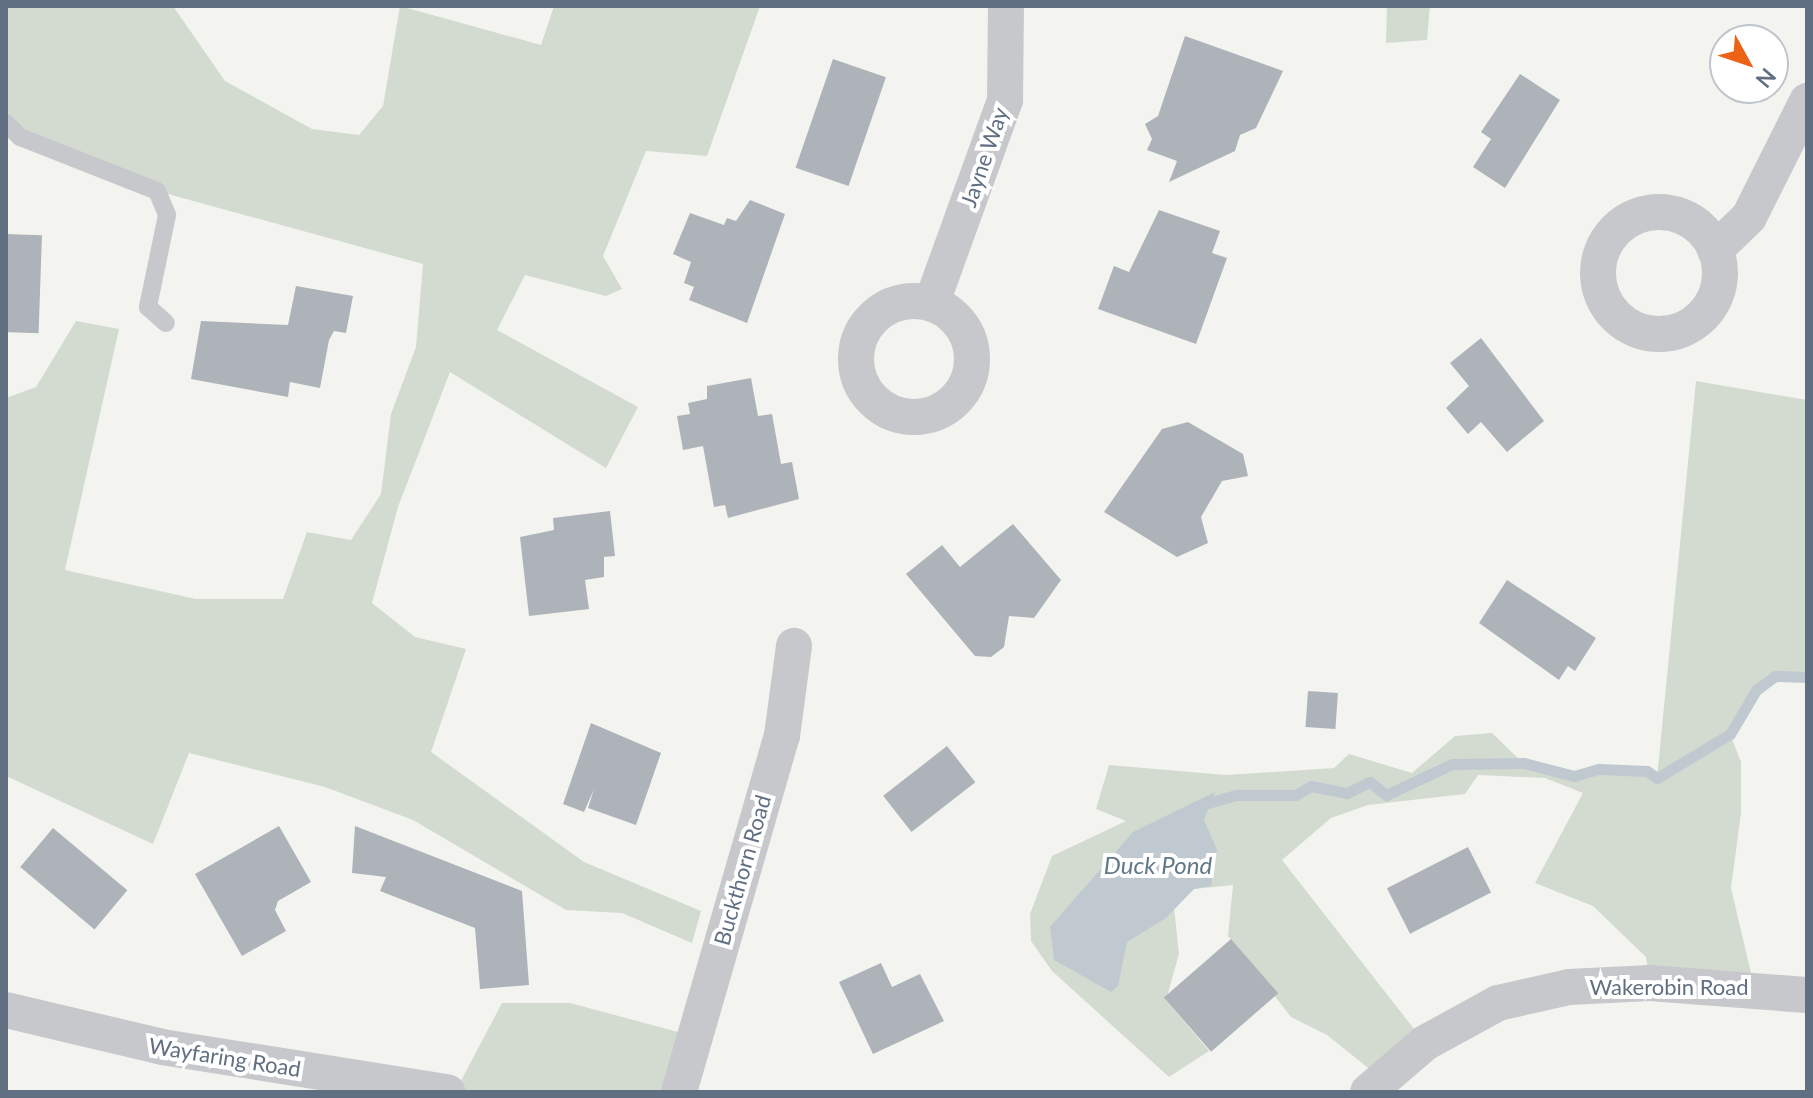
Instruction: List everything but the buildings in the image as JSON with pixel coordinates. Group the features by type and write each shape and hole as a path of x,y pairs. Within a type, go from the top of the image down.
{"street":[{"name":"Jayne Way","path":"932,302 1005,100 1006,6"},
{"path":"1715,250 1749,217 1807,101"},
{"name":"Buckthorn Road","path":"679,1092 782,736 794,646"},
{"name":"Wakerobin Road","path":"1368,1092 1425,1043 1498,1003 1569,987 1650,983 1807,995"},
{"name":"Wayfaring Road","path":"6,1010 162,1047 447,1092"}],"lane":[{"path":"6,123 20,137 157,191 167,215 148,307 166,323"}],"shaded area":[{"path":"6,6 173,6 225,81 312,129 359,135 383,106 400,6 541,45 554,6 760,6 707,156 646,151 603,256 622,289 606,296 525,275 497,330 638,407 606,468 450,372 398,507 372,603 415,637 466,649 431,752 584,862 701,911 692,943 622,913 566,910 413,820 325,787 189,753 153,844 6,776 6,398 36,387 76,321 119,329 65,570 196,599 283,599 307,532 351,540 381,494 391,414 416,347 423,264 157,191 6,123"},
{"path":"1387,6 1430,6 1427,40 1386,43"},
{"path":"1696,381 1807,400 1807,677 1776,676 1756,690 1730,734 1741,762 1741,813 1731,888 1754,986 1650,983 1646,957 1593,906 1535,883 1583,793 1545,778 1478,775 1465,794 1368,805 1331,818 1282,860 1425,1043 1382,1079 1327,1035 1291,1017 1228,936 1233,885 1194,889 1174,907 1179,954 1166,1000 1209,1051 1169,1077 1052,971 1031,941 1030,914 1052,856 1126,821 1096,809 1109,765 1226,775 1334,768 1349,754 1412,773 1455,736 1492,733 1523,763 1557,773 1599,769 1657,778"},
{"path":"502,1003 570,1003 693,1036 679,1092 455,1092"}],"water":[{"name":"Duck Pond","path":"1215,792 1204,820 1217,850 1211,886 1194,889 1166,918 1127,942 1118,986 1111,992 1054,960 1050,927 1133,832"}],"waterway":[{"path":"1197,806 1236,795 1295,795 1311,786 1347,793 1370,782 1386,795 1452,764 1524,763 1574,776 1599,769 1647,771 1657,778 1730,734 1756,690 1775,676 1807,677"}]}
